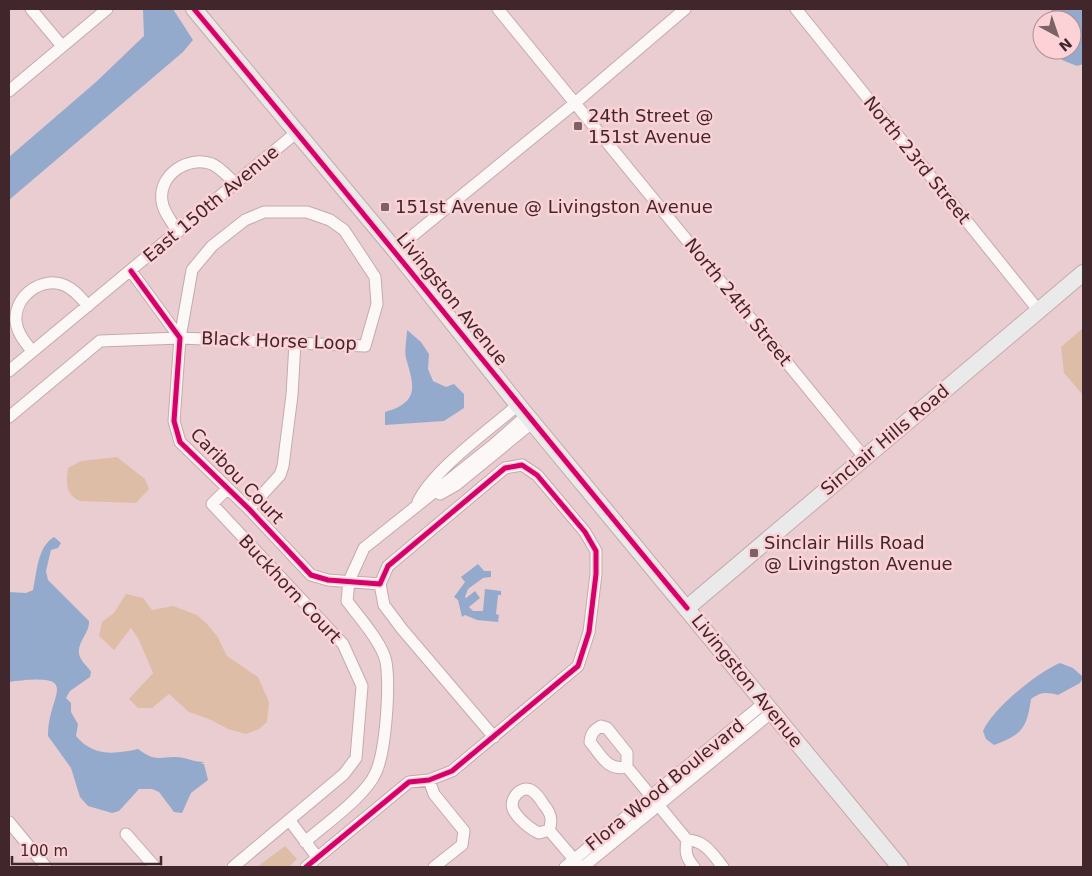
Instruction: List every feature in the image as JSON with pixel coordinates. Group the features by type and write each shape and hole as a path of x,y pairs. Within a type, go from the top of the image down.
{"street":[{"path":"31,9 62,46"},
{"path":"9,91 107,9"},
{"name":"Livingston Avenue","path":"194,9 395,250 526,414 900,867"},
{"name":"North 24th Street","path":"498,9 864,457"},
{"path":"395,250 575,103 685,9"},
{"name":"North 23rd Street","path":"796,9 1038,311"},
{"name":"East 150th Avenue","path":"9,371 132,271 297,132"},
{"path":"178,232 162,204 161,195 164,186 176,170 195,162 205,162 220,170 236,184"},
{"name":"Black Horse Loop","path":"264,212 306,212 330,220 344,230 375,277 377,304 365,346 296,343 180,338 192,270 212,246 246,220 264,212"},
{"path":"132,271 180,338"},
{"name":"Sinclair Hills Road","path":"687,608 1083,273"},
{"path":"32,351 18,332 16,320 17,309 22,298 34,288 44,283 63,284 71,289 88,306"},
{"path":"9,417 100,341 180,338"},
{"name":"Caribou Court","path":"180,338 174,421 180,442 249,509 311,575 328,580 380,584"},
{"path":"249,509 280,475 283,466 296,343"},
{"path":"416,506 423,492 436,476 526,414"},
{"path":"305,842 358,796 376,773 386,730 386,661 376,642 347,601 349,581 364,548 416,506 456,485 526,414"},
{"path":"306,867 409,782 429,780 452,772 494,737 578,666 589,632 596,574 596,551 585,532 537,475 522,465 505,468 388,566 380,584 384,605 402,629 494,737"},
{"name":"Buckhorn Court","path":"227,489 212,504 343,644 362,686 356,758 344,774 233,867"},
{"name":"Flora Wood Boulevard","path":"565,867 580,864 768,708"},
{"path":"627,767 687,840 685,852 688,861 694,867"},
{"path":"429,780 434,794 464,831 462,845 434,867"},
{"path":"290,821 318,857"},
{"path":"9,822 46,867"},
{"path":"549,830 580,864"},
{"path":"126,834 154,867"},
{"path":"687,840 697,840 705,846 723,867"}],"shaded area":[{"path":"1083,328 1083,395 1064,373 1061,347"},
{"path":"117,457 145,479 149,489 136,503 80,501 72,495 67,483 68,468 81,461"},
{"path":"126,594 143,598 152,610 173,606 197,615 207,624 217,636 227,656 258,677 269,702 267,722 259,729 246,734 228,729 209,719 189,712 169,694 152,708 138,708 129,699 153,673 139,640 131,628 114,650 99,636 102,622 114,613"},
{"path":"285,846 297,859 289,867 257,867"}],"water":[{"path":"143,9 173,9 193,40 183,52 9,200 9,157 96,82 144,36"},
{"path":"1083,9 1083,64 1077,66 1062,60 1082,60 1082,10 1051,10"},
{"path":"407,330 421,342 429,354 428,369 433,381 446,387 454,384 464,394 464,408 444,421 385,425 385,412 404,403 412,392 411,377 405,355"},
{"path":"54,537 61,543 58,548 51,550 46,571 48,580 89,621 89,626 80,644 79,654 91,672 90,677 70,691 66,698 71,703 71,712 78,724 76,736 90,748 97,751 113,753 138,749 153,757 179,757 204,762 201,764 204,764 208,780 191,793 182,813 174,812 159,792 152,789 139,789 119,811 112,813 88,806 80,797 71,768 48,736 49,721 56,698 57,690 55,684 47,680 9,682 9,592 26,593 33,590 41,554 48,541"},
{"path":"478,564 484,571 491,571 491,577 483,578 468,589 465,597 475,591 480,598 469,607 473,611 483,611 485,589 501,591 501,595 498,595 496,614 499,615 498,622 477,620 465,615 462,617 458,600 454,597 465,582 461,577"},
{"path":"1060,663 1073,668 1083,677 1080,683 1058,695 1044,693 1031,699 1025,724 1011,738 994,745 986,739 983,731 996,712 1028,683"}],"cycle path":[{"path":"194,9 687,608"},
{"path":"131,271 180,338 174,421 180,442 249,509 311,575 328,580 380,584 388,566 505,468 522,465 537,475 585,532 596,551 596,574 589,632 578,666 452,771 429,780 409,782 306,867"}],"place":[{"name":"24th Street @ 151st Avenue","path":"578,126"},
{"name":"151st Avenue @ Livingston Avenue","path":"385,207"},
{"name":"Sinclair Hills Road @ Livingston Avenue","path":"754,553"}]}
